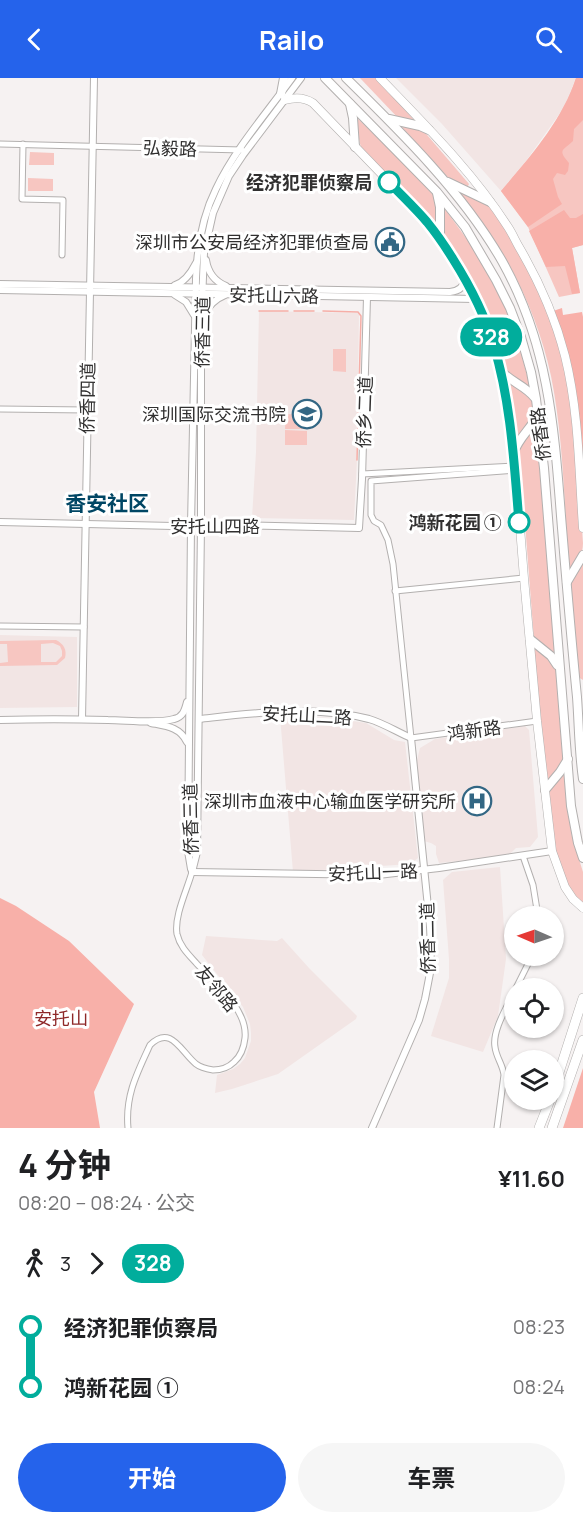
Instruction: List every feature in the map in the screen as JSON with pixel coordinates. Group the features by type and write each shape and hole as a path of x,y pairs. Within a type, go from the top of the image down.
{"highway":[{"path":"564,1058 583,998"},
{"path":"552,1128 583,1040"},
{"path":"539,1128 546,1110"}],"main road":[{"path":"284,78 283,97 299,98 313,103 426,221 465,279 488,329 501,371 514,452 537,721 552,852 565,886 573,899 583,908"},
{"name":"侨香路","path":"325,78 437,192 465,227 496,280 521,337 531,372 538,413 571,806 583,858"},
{"name":"侨香路","path":"346,78 442,178 474,218 502,261 537,340 550,398 556,442 583,779"},
{"path":"351,78 356,87"},
{"path":"380,78 429,130 490,202 509,228 532,270 555,323 565,358 575,426 583,528"},
{"path":"350,104 355,147"},
{"path":"385,117 429,130"},
{"path":"442,178 490,202"},
{"path":"437,192 440,207 440,239"},
{"path":"501,371 525,387 536,399"},
{"path":"514,452 516,445 538,413"},
{"path":"566,583 583,555"},
{"path":"530,639 551,656 559,670"},
{"path":"575,678 583,684"},
{"path":"545,790 568,758"}],"street":[{"name":"侨香四道","path":"82,719 94,78"},
{"name":"侨香三道","path":"192,872 188,851 195,320 205,248 220,193 229,176 283,97 292,78"},
{"name":"侨香三道","path":"192,872 197,852 201,525 201,325 197,257 210,202 227,168 239,150 301,78"},
{"name":"弘毅路","path":"0,144 247,150"},
{"path":"23,144 22,199 63,200 62,255"},
{"path":"205,248 206,265 211,275 220,283 235,288"},
{"path":"164,287 184,280 194,268 197,257"},
{"name":"安托山六路","path":"0,284 169,293 235,288 450,292 460,289 465,279"},
{"name":"安托山六路","path":"0,290 164,287 230,294 475,299"},
{"path":"169,293 177,295 186,302 195,320"},
{"path":"201,325 204,313 211,304 220,297 230,294"},
{"name":"侨乡二道","path":"359,528 367,297"},
{"path":"0,409 87,410"},
{"path":"362,474 515,468"},
{"path":"411,738 393,564 388,540 381,525 374,521 371,515 371,481 515,468"},
{"name":"安托山四路","path":"0,522 359,528"},
{"path":"395,591 524,578"},
{"path":"0,626 84,627"},
{"path":"0,720 173,720 185,710 190,690"},
{"name":"安托山二路","path":"199,719 260,712 290,711 333,714 367,719 411,738"},
{"path":"138,721 177,730 186,738 189,749"},
{"name":"鸿新路","path":"411,738 537,721"},
{"name":"侨香二道","path":"372,1128 419,1020 430,974 431,948 411,738"},
{"name":"安托山一路","path":"192,872 378,875 552,852"},
{"path":"522,856 533,885 536,906"},
{"name":"友邻路","path":"128,1128 132,1084 150,1045 155,1040 161,1038 173,1040 199,1066 211,1070 230,1065 241,1054 245,1044 246,1034 239,1014 227,995 185,951 178,935 178,917 192,872"},
{"path":"497,1128 504,1075 494,1046 494,1038 504,1013"}],"shaded area":[{"path":"360,78 376,78 414,120 399,119"},
{"path":"396,78 576,78 565,106 526,161 501,191 442,124"},
{"path":"576,78 583,78 583,245 572,248 580,293 559,297 528,227 501,191 554,124"},
{"path":"354,115 435,197 438,202 437,229 361,148"},
{"path":"400,125 422,129 469,184 467,188 452,182"},
{"path":"30,152 54,153 54,165 29,165"},
{"path":"28,178 53,179 53,191 28,191"},
{"path":"457,190 484,200 498,216 536,285 558,342 567,380 573,426 583,543 579,558 569,571 559,424 544,347 529,305 509,265"},
{"path":"444,208 488,271 505,306 530,387 505,372 497,337 488,315 442,235"},
{"name":"深圳国际交流书院","path":"259,311 359,313 354,520 252,518"},
{"path":"333,349 346,349 346,372 333,371"},
{"path":"507,383 517,385 533,400 535,415 517,438"},
{"path":"286,414 307,415 307,429 285,429"},
{"path":"537,423 555,656 534,640 519,445"},
{"path":"285,430 307,431 307,445 285,445"},
{"path":"583,562 583,680 578,677 570,579"},
{"path":"0,635 77,637 77,707 0,708"},
{"path":"56,640 61,643 66,652 65,658 57,665 0,666 0,663 8,662 7,644 0,644 0,641","holes":["53,643 60,646 62,656 56,662 41,662 41,644"]},
{"path":"534,649 547,655 556,668 563,761 546,785"},
{"path":"280,716 333,718 366,723 394,740 405,742 418,858 410,864 293,872"},
{"name":"深圳市血液中心输血医学研究所","path":"525,726 529,730 538,837 530,847 516,848 508,856 439,863 436,846 424,841 416,764 420,748 435,739"},
{"path":"564,771 572,837 583,872 583,904 573,893 560,867 551,824 549,791"},
{"path":"500,867 505,966 498,1016 483,1052 431,1036 449,978 443,880 452,872"},
{"path":"206,936 277,941 282,938 357,1016 356,1019 278,1074 215,1093 217,1075 233,1069 245,1058 251,1041 251,1033 243,1007 202,955"}],"green space":[{"path":"576,78 583,78 583,120 574,129 573,141 562,153 569,163 568,171 565,175 557,173 553,179 562,204 528,227 501,191 554,124"},
{"path":"564,210 570,218 583,214 583,245 572,248 580,293 572,294 565,266 546,267 529,231"},
{"path":"562,308 563,315 582,312 583,317 583,497 575,404 553,311"},
{"name":"安托山","path":"0,898 69,941 134,1004 94,1092 100,1128 0,1128"},
{"path":"583,1068 583,1128 563,1128"}],"waterway":[{"path":"259,311 288,311"},
{"path":"294,311 314,311"},
{"path":"323,311 358,312 361,316 357,460"}],"bus line":[{"name":"328","path":"389,182 440,239 473,295 494,344 509,412 519,522"}],"place":[{"name":"经济犯罪侦察局","path":"389,182"},
{"name":"深圳市公安局经济犯罪侦查局","path":"390,242"},
{"name":"深圳国际交流书院","path":"307,414"},
{"name":"鸿新花园 ①","path":"519,522"},
{"name":"深圳市血液中心输血医学研究所","path":"477,801"}],"district":[{"name":"香安社区","path":"107,503"}]}
